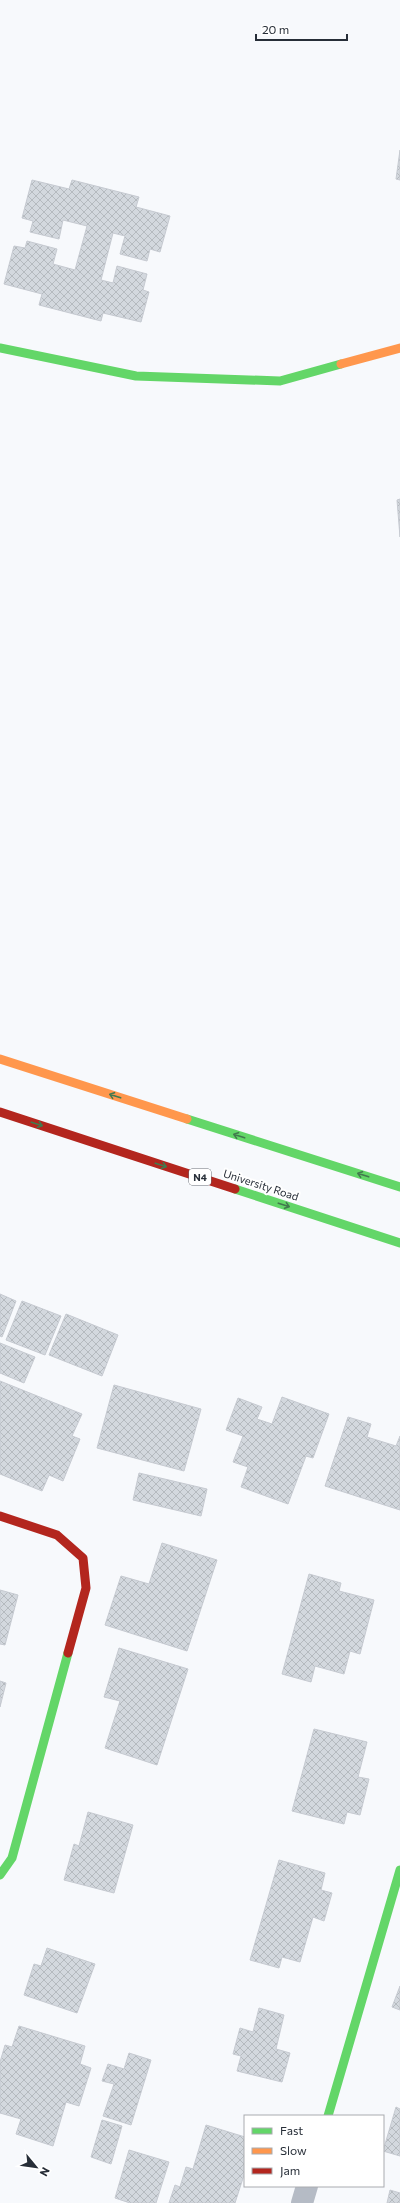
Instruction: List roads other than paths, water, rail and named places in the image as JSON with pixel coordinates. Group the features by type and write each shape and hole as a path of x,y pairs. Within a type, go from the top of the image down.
{"main road":[{"path":"0,348 136,376 280,381 400,348"},
{"path":"0,1059 400,1187"},
{"name":"University Road","path":"0,1112 400,1243"},
{"path":"0,1516 57,1535 83,1558 86,1588 12,1858 0,1876"},
{"path":"328,2115 400,1870"}],"street":[{"path":"302,2203 307,2187"}]}
